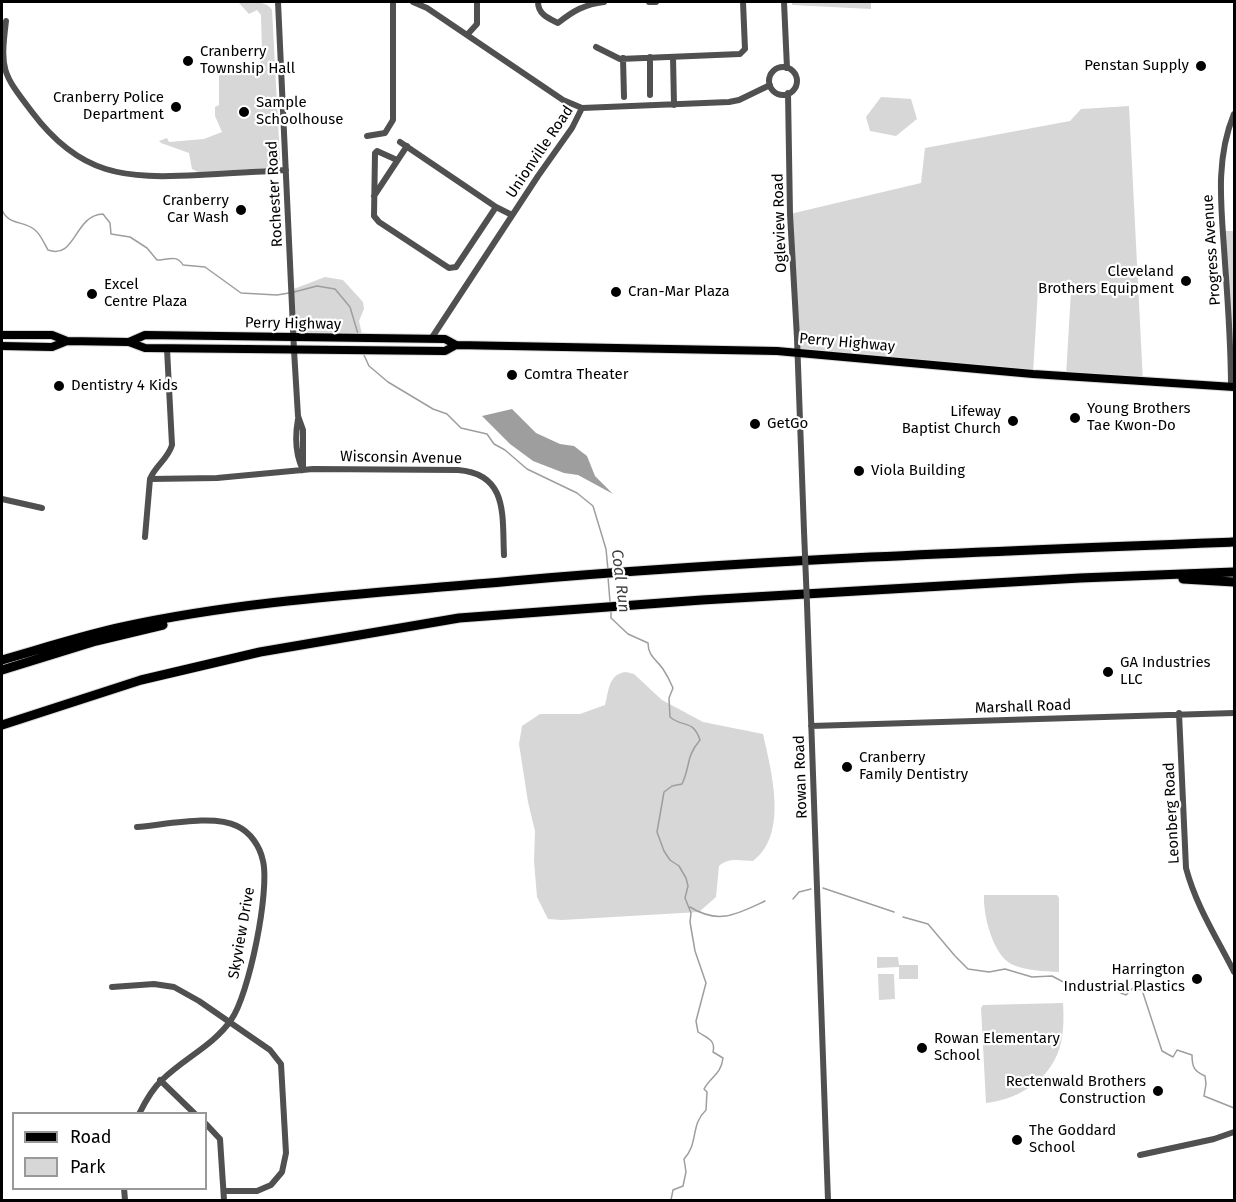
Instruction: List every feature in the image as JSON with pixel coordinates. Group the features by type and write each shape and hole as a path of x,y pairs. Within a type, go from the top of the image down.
{"highway":[{"path":"2,660 121,627 247,606 365,592 590,574 1000,550 1234,542"},
{"path":"2,725 141,680 260,652 459,618 702,600 1118,576 1234,572"},
{"path":"1118,576 1234,582"},
{"path":"2,670 96,641 247,606"}],"main road":[{"name":"Perry Highway","path":"2,334 52,335 67,341"},
{"name":"Perry Highway","path":"129,342 145,335 445,339 456,345 700,348 798,352 1033,374 1233,387"},
{"name":"Perry Highway","path":"2,346 52,346 67,341 129,342 145,348 167,349 445,351 456,345"}],"street":[{"name":"Rochester Road","path":"278,2 294,350"},
{"path":"367,136 385,133 393,120 393,2"},
{"path":"413,2 427,8 563,100 582,108"},
{"path":"467,35 477,24 477,2"},
{"path":"538,2 538,8 544,15 558,23 574,10 591,3 604,2"},
{"path":"649,2 657,2"},
{"path":"596,47 623,58 740,54 745,49 743,2"},
{"path":"784,2 787,68"},
{"path":"6,21 2,57 7,77 51,134 73,153 95,166 143,177 286,171"},
{"path":"650,57 650,95"},
{"path":"673,57 674,105"},
{"path":"623,58 624,97"},
{"path":"780,67 787,68 792,71 796,79 795,87 788,93 776,92 770,85 772,72 780,67"},
{"name":"Unionville Road","path":"431,339 572,128 582,108 739,100 770,85"},
{"name":"Ogleview Road","path":"788,93 790,214 798,352"},
{"name":"Progress Avenue","path":"1233,387 1220,171 1224,143 1234,114"},
{"path":"400,142 496,207 512,215"},
{"path":"374,197 407,146"},
{"path":"397,160 382,152 375,153 374,216 379,222 449,268 456,267 496,207"},
{"path":"145,537 150,479 169,453 172,445 167,349"},
{"path":"294,350 298,416 297,459 303,470"},
{"name":"Rowan Road","path":"798,352 828,1200"},
{"name":"Wisconsin Avenue","path":"150,479 217,478 303,470 458,470 480,474 491,483 501,504 504,555"},
{"path":"2,499 42,508"},
{"name":"Leonberg Road","path":"1179,713 1186,868 1206,920 1234,972"},
{"name":"Marshall Road","path":"811,726 1234,713"},
{"name":"Skyview Drive","path":"137,827 200,821 226,822 247,832 263,859 265,873 255,952 243,993 230,1022 218,1035 160,1080 140,1112"},
{"path":"112,987 154,984 174,987 270,1050 281,1064 286,1153 282,1172 270,1185 256,1191 224,1191"},
{"path":"160,1080 194,1112"},
{"path":"207,1125 220,1139 224,1200"},
{"path":"1140,1155 1214,1139 1234,1132"}],"green space":[{"path":"238,2 262,3 272,10 280,159 277,171 268,168 198,172 192,169 189,153 159,141 167,138 169,142 204,139 222,132 215,116 215,107 219,105 219,75 261,72 261,15 257,10 249,14"},
{"path":"792,2 871,2 871,9 792,5"},
{"path":"881,97 911,99 917,119 896,136 870,131 866,117"},
{"path":"1129,106 1143,382 1066,376 1071,291 1038,289 1033,374 798,352 790,214 921,183 925,148 1070,121 1081,109"},
{"path":"1223,231 1234,231 1234,387 1231,387"},
{"path":"325,277 343,280 363,302 364,309 359,321 363,338 293,337 291,290"},
{"path":"620,673 634,674 662,700 703,722 763,734 773,783 774,818 771,835 764,849 753,861 731,860 719,866 716,897 699,912 548,919 537,897 534,861 535,831 519,744 522,726 540,714 580,714 605,705 612,680"},
{"path":"984,895 1057,895 1059,898 1059,972 1022,968 1005,959 990,934"},
{"path":"877,957 898,957 899,965 918,965 918,979 899,979 899,967 877,968"},
{"path":"878,974 894,974 895,999 879,1000"},
{"path":"1063,1003 1061,1043 1052,1065 1037,1082 1018,1094 986,1103 981,1008 983,1005"}],"shaded area":[{"path":"512,409 536,433 560,444 574,446 587,456 595,476 613,494 578,475 564,473 533,461 510,444 482,416"}],"waterway":[{"name":"Coal Run","path":"2,210 13,221 35,230 48,250 64,249 86,221 93,216 103,214 110,223 111,234 130,237 147,248 157,260 172,258 183,265 205,267 241,293 277,295 289,293"},
{"name":"Coal Run","path":"294,292 317,286 335,289 350,307 358,334"},
{"name":"Coal Run","path":"363,353 369,366 388,382 433,409 447,414 461,428 487,434 494,444 505,450 527,469 577,493 593,506 606,549 608,570"},
{"name":"Coal Run","path":"608,577 610,602"},
{"name":"Coal Run","path":"611,610 611,618 628,634 648,643 651,654 663,669 673,688 669,698 670,717 691,726 700,740 692,752 682,784 672,786 664,792 657,832 664,851 670,860 679,866 688,886 685,898 691,913 690,922 695,951 706,983 696,1021 698,1032 710,1040 714,1048 713,1052 723,1058 718,1072 704,1089 707,1092 706,1110 698,1122 692,1147 684,1159 686,1172 683,1186 673,1190 671,1200"},
{"path":"823,888 894,912"},
{"path":"793,899 799,892 811,889"},
{"path":"690,907 710,915 728,916 765,901"},
{"path":"903,917 928,924 968,969 989,972 1005,969 1032,977 1052,976 1067,984 1084,982 1096,988 1111,989 1126,995 1133,988 1142,990 1162,1051 1173,1057 1177,1050 1192,1055 1194,1068 1205,1076 1204,1096 1234,1108"}],"place":[{"name":"Cranberry Township Hall","path":"188,61"},
{"name":"Penstan Supply","path":"1201,66"},
{"name":"Cranberry Police Department","path":"176,107"},
{"name":"Sample Schoolhouse","path":"244,112"},
{"name":"Cranberry Car Wash","path":"241,210"},
{"name":"Cleveland Brothers Equipment","path":"1186,281"},
{"name":"Cran-Mar Plaza","path":"616,292"},
{"name":"Excel Centre Plaza","path":"92,294"},
{"name":"Comtra Theater","path":"512,375"},
{"name":"Dentistry 4 Kids","path":"59,386"},
{"name":"Young Brothers Tae Kwon-Do","path":"1075,418"},
{"name":"Lifeway Baptist Church","path":"1013,421"},
{"name":"GetGo","path":"755,424"},
{"name":"Viola Building","path":"859,471"},
{"name":"GA Industries LLC","path":"1108,672"},
{"name":"Cranberry Family Dentistry","path":"847,767"},
{"name":"Harrington Industrial Plastics","path":"1197,979"},
{"name":"Rowan Elementary School","path":"922,1048"},
{"name":"Rectenwald Brothers Construction","path":"1158,1091"},
{"name":"The Goddard School","path":"1017,1140"}]}
